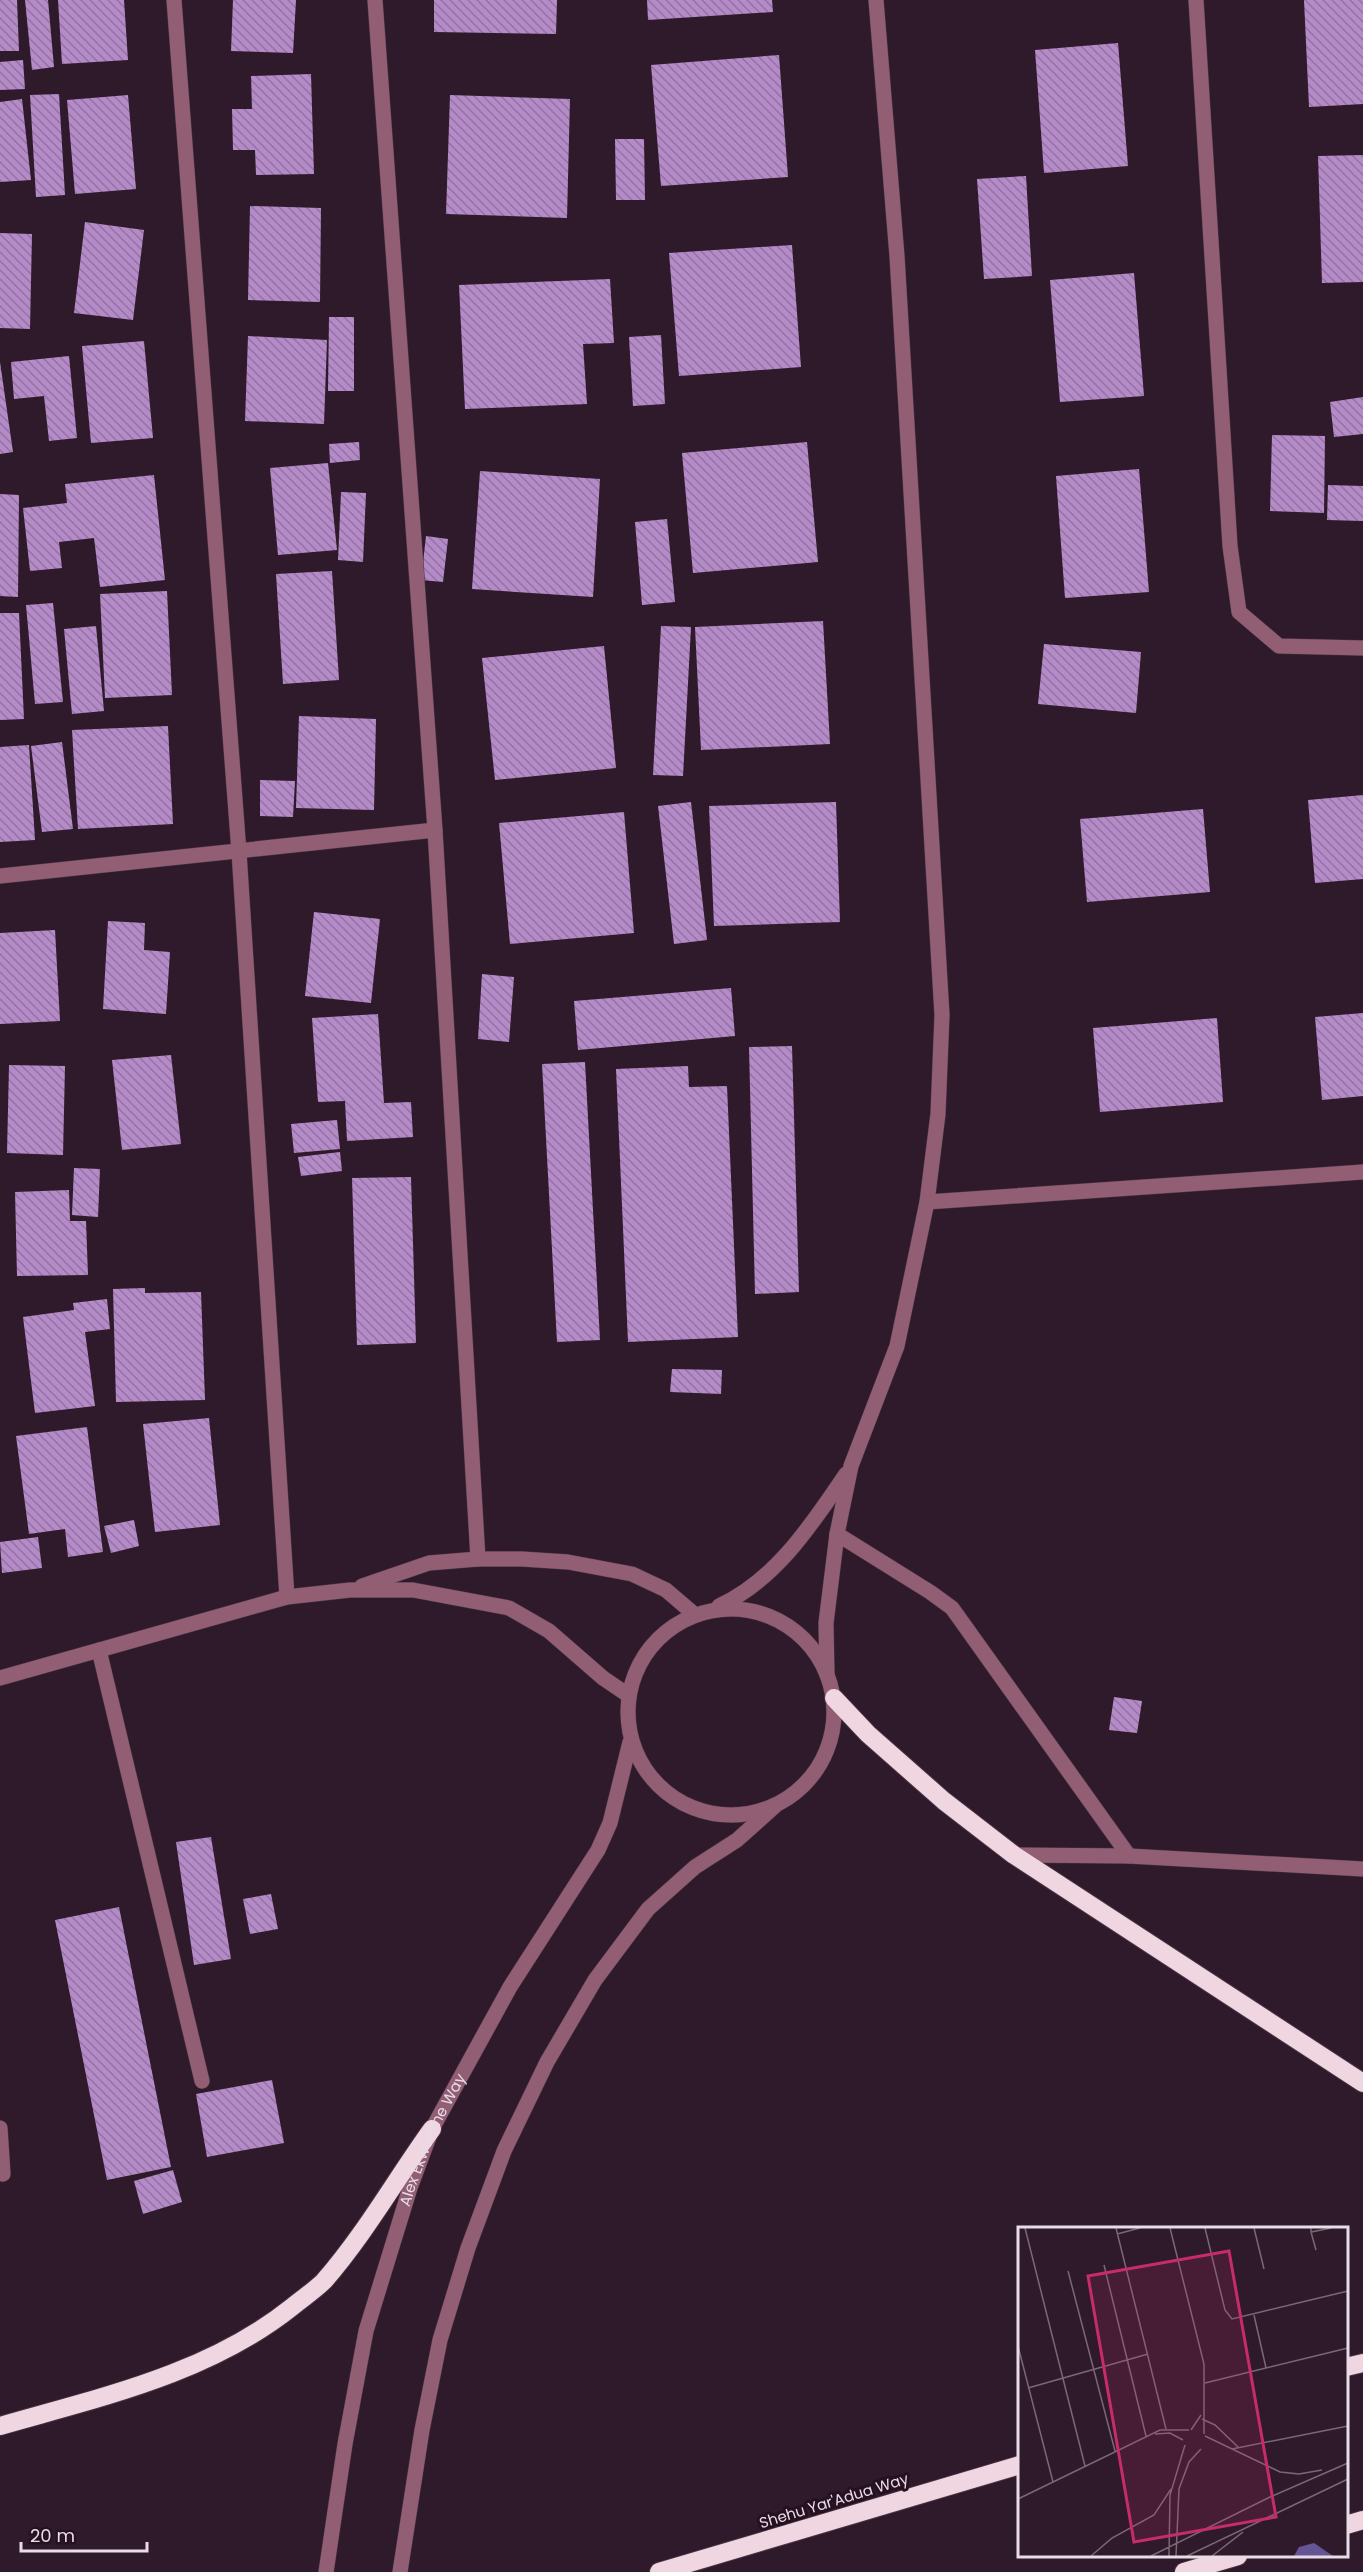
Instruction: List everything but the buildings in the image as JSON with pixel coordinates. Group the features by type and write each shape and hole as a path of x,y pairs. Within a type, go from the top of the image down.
{"highway":[{"path":"834,1698 868,1734 944,1802 1014,1856 1363,2083"},
{"path":"0,2426 153,2382 225,2350 278,2318 322,2283 359,2237 432,2129"},
{"path":"1348,2367 1363,2363"},
{"name":"Shehu Yar'Adua Way","path":"659,2572 1018,2465"},
{"path":"1348,2525 1363,2520"},
{"path":"1184,2572 1235,2557"},
{"path":"1212,2572 1245,2557"}],"street":[{"path":"174,0 239,852 287,1598"},
{"path":"375,0 435,830 478,1559"},
{"path":"827,1675 826,1623 837,1534 851,1466 897,1346 927,1202 938,1114 942,1015 897,256 876,0"},
{"path":"1196,0 1230,546 1239,612 1279,646 1363,648"},
{"path":"0,876 435,830"},
{"path":"927,1202 1363,1172"},
{"path":"775,1806 740,1816 707,1813 673,1799 646,1774 630,1742 627,1695 639,1661 662,1633 699,1613 742,1595 778,1564 818,1516 851,1466"},
{"path":"837,1534 952,1608 1129,1856"},
{"path":"350,1590 429,1563 478,1559 522,1558 567,1562 632,1574 666,1590 699,1613 729,1608 770,1616 800,1634 823,1663 834,1698 833,1733 826,1756 805,1786 775,1806 737,1840 694,1868 648,1909 595,1980 547,2062 513,2131 468,2248 440,2340 422,2430 400,2572"},
{"path":"0,1678 287,1598 350,1590 413,1590 509,1608 549,1631 603,1678 627,1695"},
{"path":"99,1650 202,2081"},
{"name":"Alex Ekwueme Way","path":"326,2572 345,2444 366,2331 410,2188 432,2129 510,1987 598,1850 610,1823 630,1742"},
{"path":"1014,1856 1129,1856 1363,1869"},
{"path":"0,2128 3,2174"}]}
